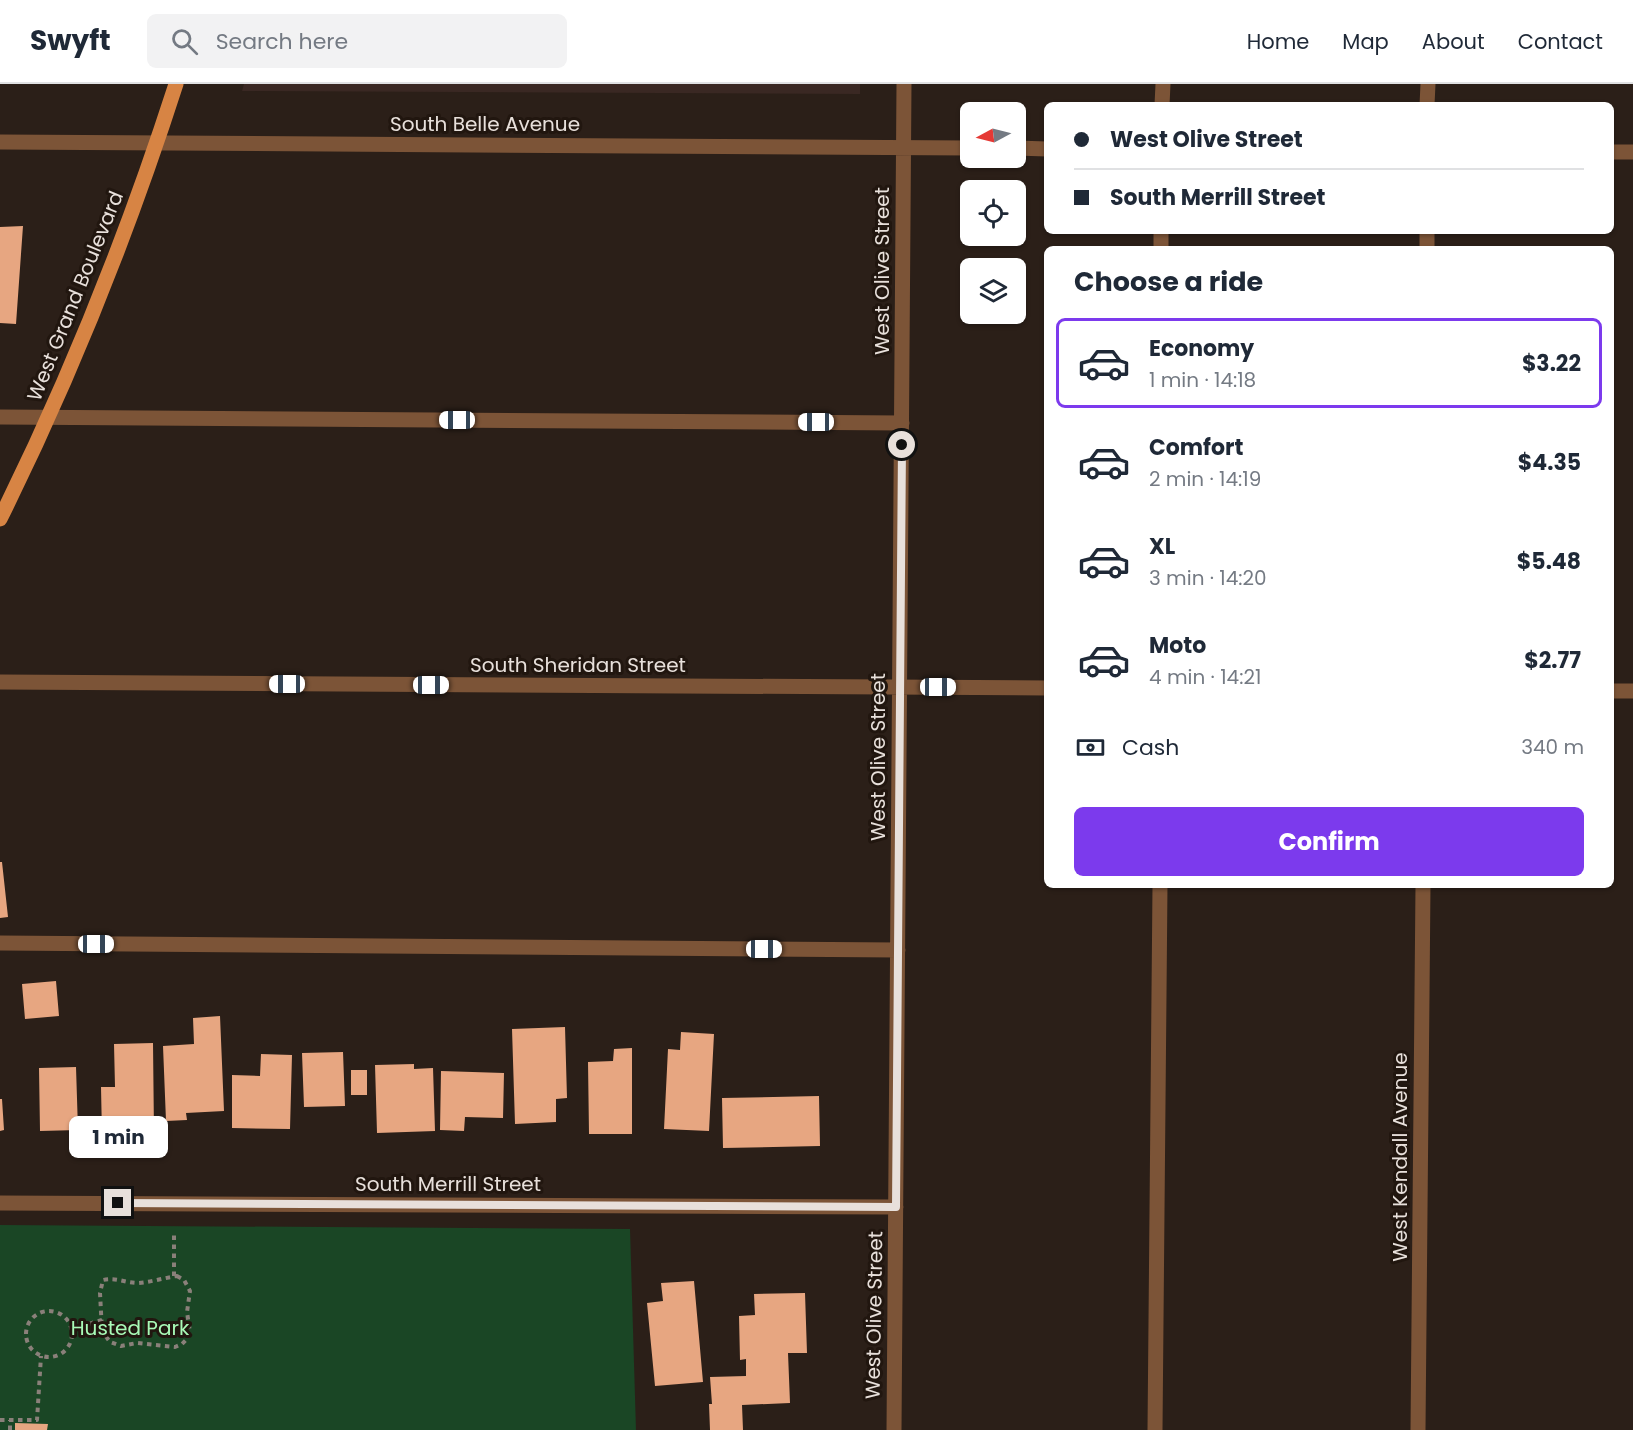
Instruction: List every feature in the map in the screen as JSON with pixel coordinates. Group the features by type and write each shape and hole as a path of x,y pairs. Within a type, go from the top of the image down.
{"main road":[{"name":"West Grand Boulevard","path":"0,519 48,417 117,255 176,84"}],"street":[{"name":"West Olive Street","path":"894,1430 904,84"},
{"path":"1162,102 1163,84"},
{"path":"1427,102 1428,84"},
{"name":"South Belle Avenue","path":"0,142 960,148"},
{"path":"1026,148 1044,149"},
{"path":"1614,152 1633,152"},
{"path":"0,417 902,423"},
{"name":"South Sheridan Street","path":"0,682 1044,688"},
{"path":"1614,691 1633,692"},
{"path":"1155,1430 1160,888"},
{"name":"West Kendall Avenue","path":"1418,1430 1423,888"},
{"path":"0,943 898,950"},
{"name":"South Merrill Street","path":"0,1203 896,1207"}],"path":[{"path":"174,1232 174,1276"},
{"path":"174,1276 184,1280 190,1291 187,1312 190,1332 182,1344 175,1347 137,1343 121,1346 106,1338 102,1331 100,1293 103,1280 115,1278 133,1283 174,1276"},
{"path":"44,1311 59,1313 66,1317 72,1329 69,1347 57,1356 49,1358 41,1356 30,1347 27,1340 28,1325 37,1314 44,1311"},
{"path":"72,1329 102,1320"},
{"path":"0,1420 37,1420 41,1356"},
{"path":"10,1420 10,1430"}],"shaded area":[{"path":"244,84 860,84 860,94 242,91"}],"green space":[{"name":"Husted Park","path":"0,1225 630,1229 636,1430 0,1430"}],"building":[{"path":"23,226 16,324 0,323 0,227"},
{"path":"0,862 2,862 8,917 0,918"},
{"path":"56,981 59,1016 25,1019 22,984"},
{"path":"220,1016 224,1111 186,1113 187,1120 166,1121 163,1046 194,1044 193,1018"},
{"path":"565,1027 567,1098 556,1099 556,1122 515,1124 512,1029"},
{"path":"681,1032 714,1034 709,1131 664,1129 668,1049 680,1050"},
{"path":"153,1043 154,1134 102,1135 101,1087 115,1087 114,1044"},
{"path":"632,1048 632,1134 589,1134 588,1062 613,1061 614,1049"},
{"path":"343,1052 345,1106 304,1107 302,1053"},
{"path":"261,1054 292,1055 290,1129 232,1128 232,1075 260,1076"},
{"path":"414,1064 414,1069 433,1068 435,1131 377,1133 375,1065"},
{"path":"76,1067 78,1130 40,1131 39,1068"},
{"path":"351,1070 367,1070 367,1095 351,1095"},
{"path":"441,1071 504,1073 503,1118 465,1117 464,1131 440,1130"},
{"path":"819,1096 820,1146 723,1148 722,1098"},
{"path":"0,1099 2,1099 4,1130 0,1131"},
{"path":"694,1281 703,1382 655,1386 647,1303 663,1301 661,1283"},
{"path":"805,1293 807,1353 788,1353 790,1403 742,1405 743,1430 710,1430 709,1404 712,1404 710,1377 746,1376 746,1359 740,1360 739,1316 755,1315 754,1294"},
{"path":"15,1423 48,1424 47,1430 15,1430"}],"route":[{"path":"118,1203 896,1207 902,445"}]}
